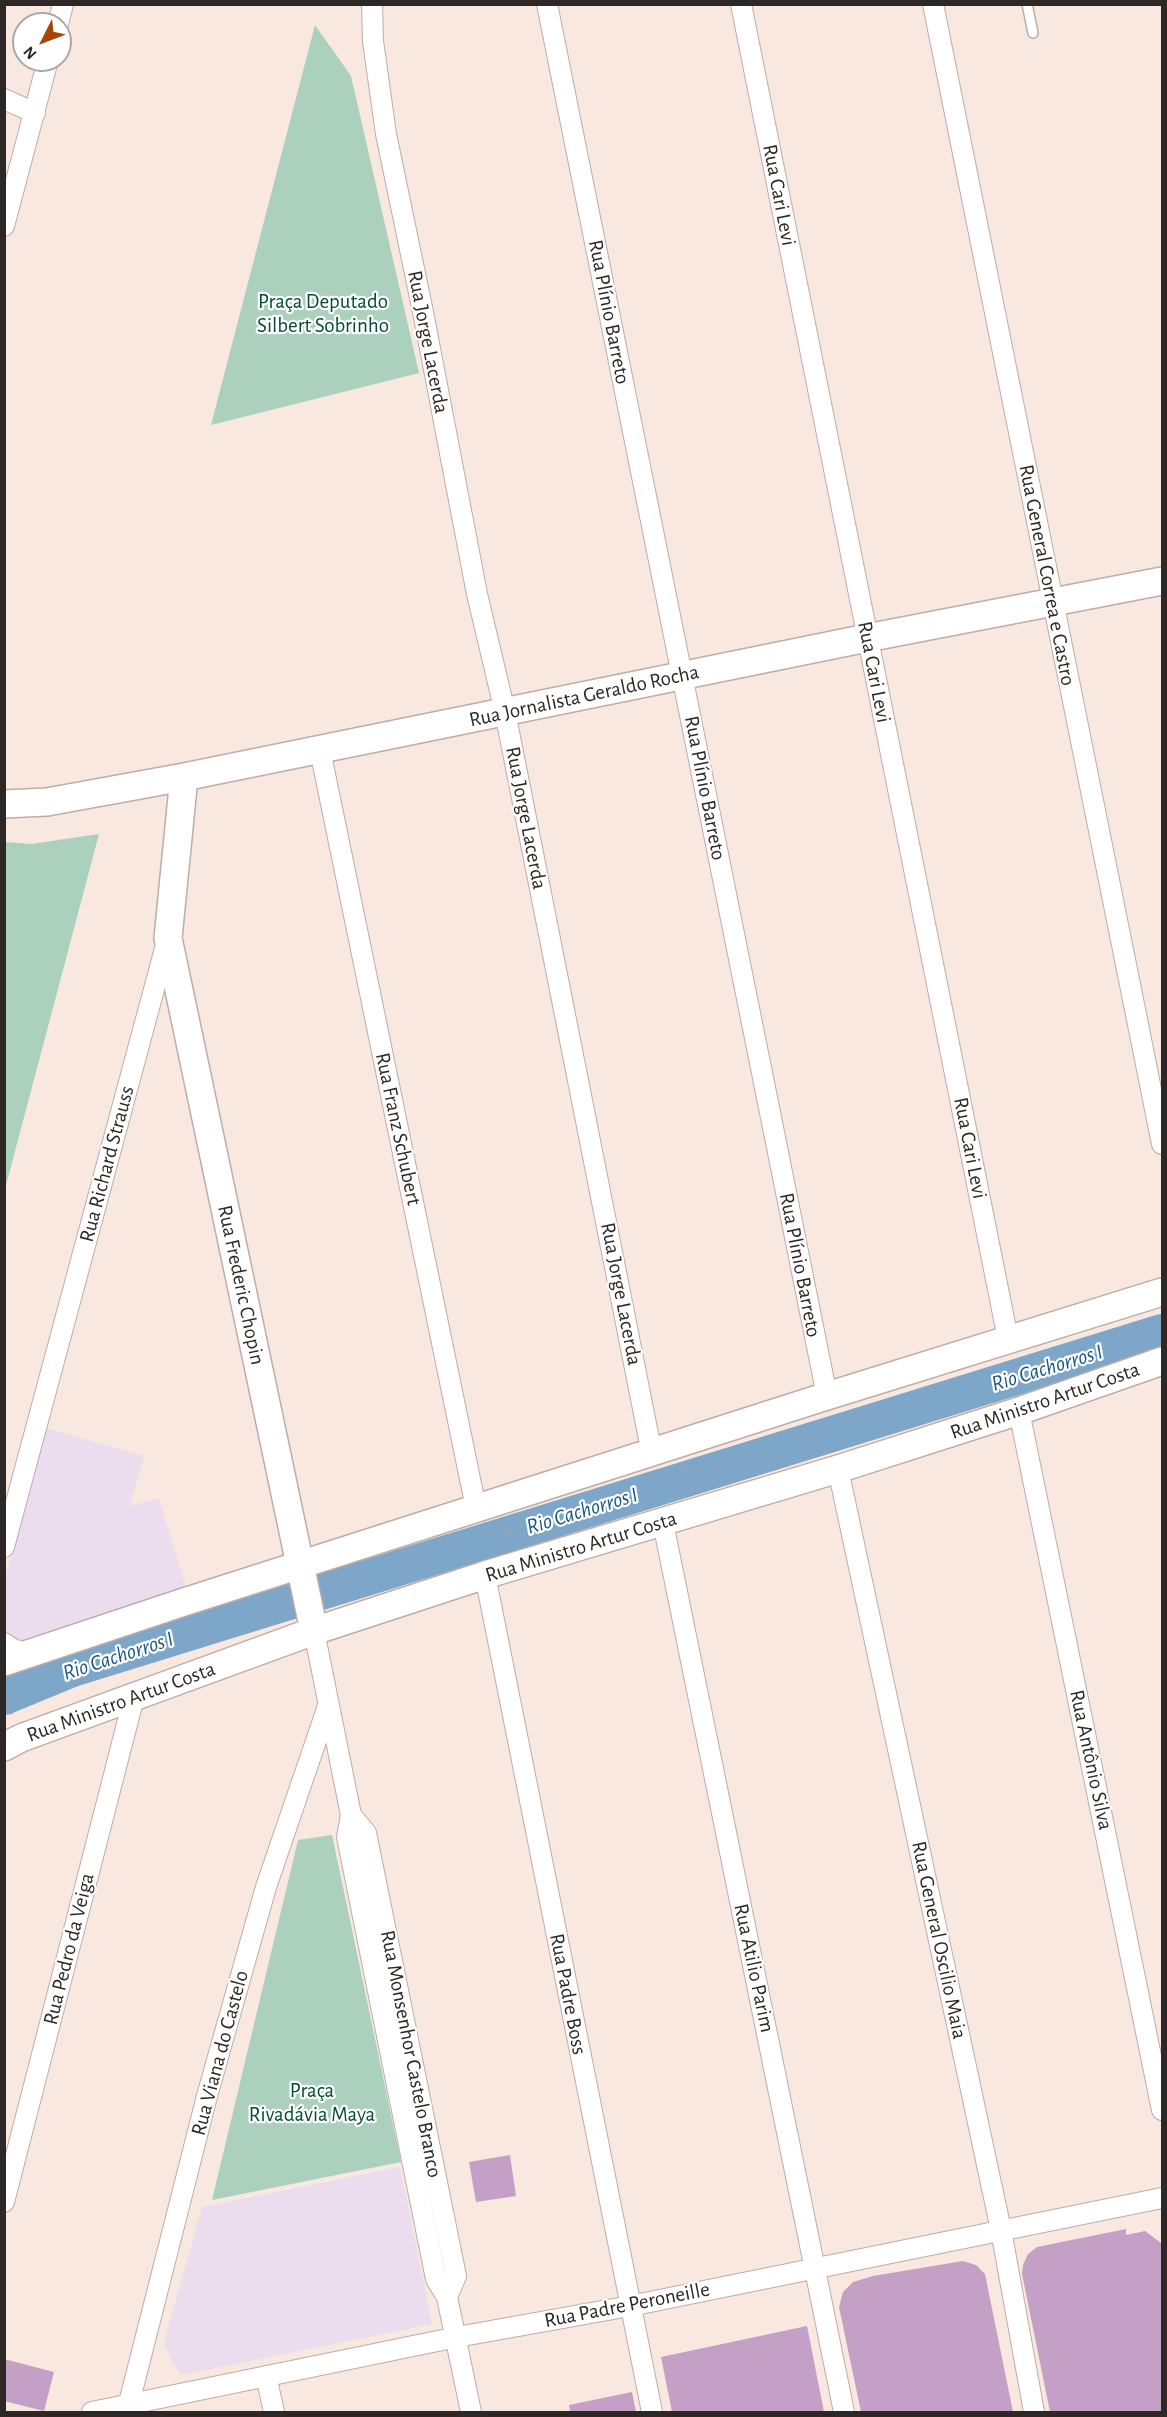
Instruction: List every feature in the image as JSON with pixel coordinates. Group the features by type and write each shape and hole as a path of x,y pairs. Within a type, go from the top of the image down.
{"street":[{"name":"Rua Jorge Lacerda","path":"372,4 373,41 386,134 477,594 505,712 652,1454"},
{"name":"Rua Plínio Barreto","path":"547,4 826,1396"},
{"name":"Rua Cari Levi","path":"741,4 1008,1339"},
{"name":"Rua General Correa e Castro","path":"933,4 1162,1144"},
{"path":"4,226 45,72"},
{"path":"4,99 34,112"},
{"name":"Rua Jornalista Geraldo Rocha","path":"4,804 47,802 184,777 867,638 1162,581"},
{"name":"Rua Franz Schubert","path":"320,750 476,1508"},
{"name":"Rua Richard Strauss","path":"4,1547 168,938 184,777"},
{"name":"Rua Frederic Chopin","path":"168,938 312,1623"},
{"path":"12,1653 302,1574 476,1508 1162,1292"},
{"name":"Rua Ministro Artur Costa","path":"10,1735 21,1738 134,1697 312,1623 663,1523 838,1469 1019,1411 1162,1360"},
{"name":"Rua Antônio Silva","path":"1019,1411 1162,2110"},
{"name":"Rua General Oscilio Maia","path":"838,1469 1000,2230 1034,2412"},
{"name":"Rua Atilio Parim","path":"663,1523 844,2412"},
{"name":"Rua Padre Boss","path":"485,1575 652,2412"},
{"name":"Rua Monsenhor Castelo Branco","path":"312,1623 351,1815 347,1837 436,2279 447,2297 471,2412"},
{"name":"Rua Pedro da Veiga","path":"4,2202 134,1697"},
{"name":"Rua Viana do Castelo","path":"128,2407 207,2096 266,1887 328,1704"},
{"name":"Rua Padre Peroneille","path":"92,2412 128,2407 457,2337 630,2306 1162,2198"},
{"path":"266,2376 274,2412"}],"lane":[{"path":"1027,4 1033,33"}],"path":[{"path":"683,1458 692,1496"},
{"path":"502,1514 513,1553"},
{"path":"4,1696 10,1735"}],"shaded area":[{"path":"46,1428 144,1456 130,1506 159,1498 190,1600 21,1643 6,1631 5,1579"},
{"path":"400,2167 432,2324 181,2375 171,2361 164,2342 202,2207"}],"green space":[{"name":"Praça Deputado Silbert Sobrinho","path":"315,25 351,76 419,373 211,425"},
{"path":"99,834 5,1189 5,842 31,844"},
{"name":"Praça Rivadávia Maya","path":"332,1835 401,2162 212,2200 298,1840"}],"building":[{"path":"510,2155 516,2196 476,2202 469,2162"},
{"path":"1126,2229 1126,2235 1145,2231 1161,2243 1162,2412 1050,2412 1022,2274 1023,2265 1028,2254 1037,2247"},
{"path":"963,2261 976,2265 985,2274 1013,2412 861,2412 839,2307 843,2292 853,2282 873,2276"},
{"path":"807,2326 824,2412 672,2412 661,2357"},
{"path":"4,2359 54,2372 44,2411 4,2401"},
{"path":"632,2392 636,2412 570,2412 569,2405"}],"waterway":[{"name":"Rio Cachorros I","path":"4,1697 72,1669 1162,1332"}]}
